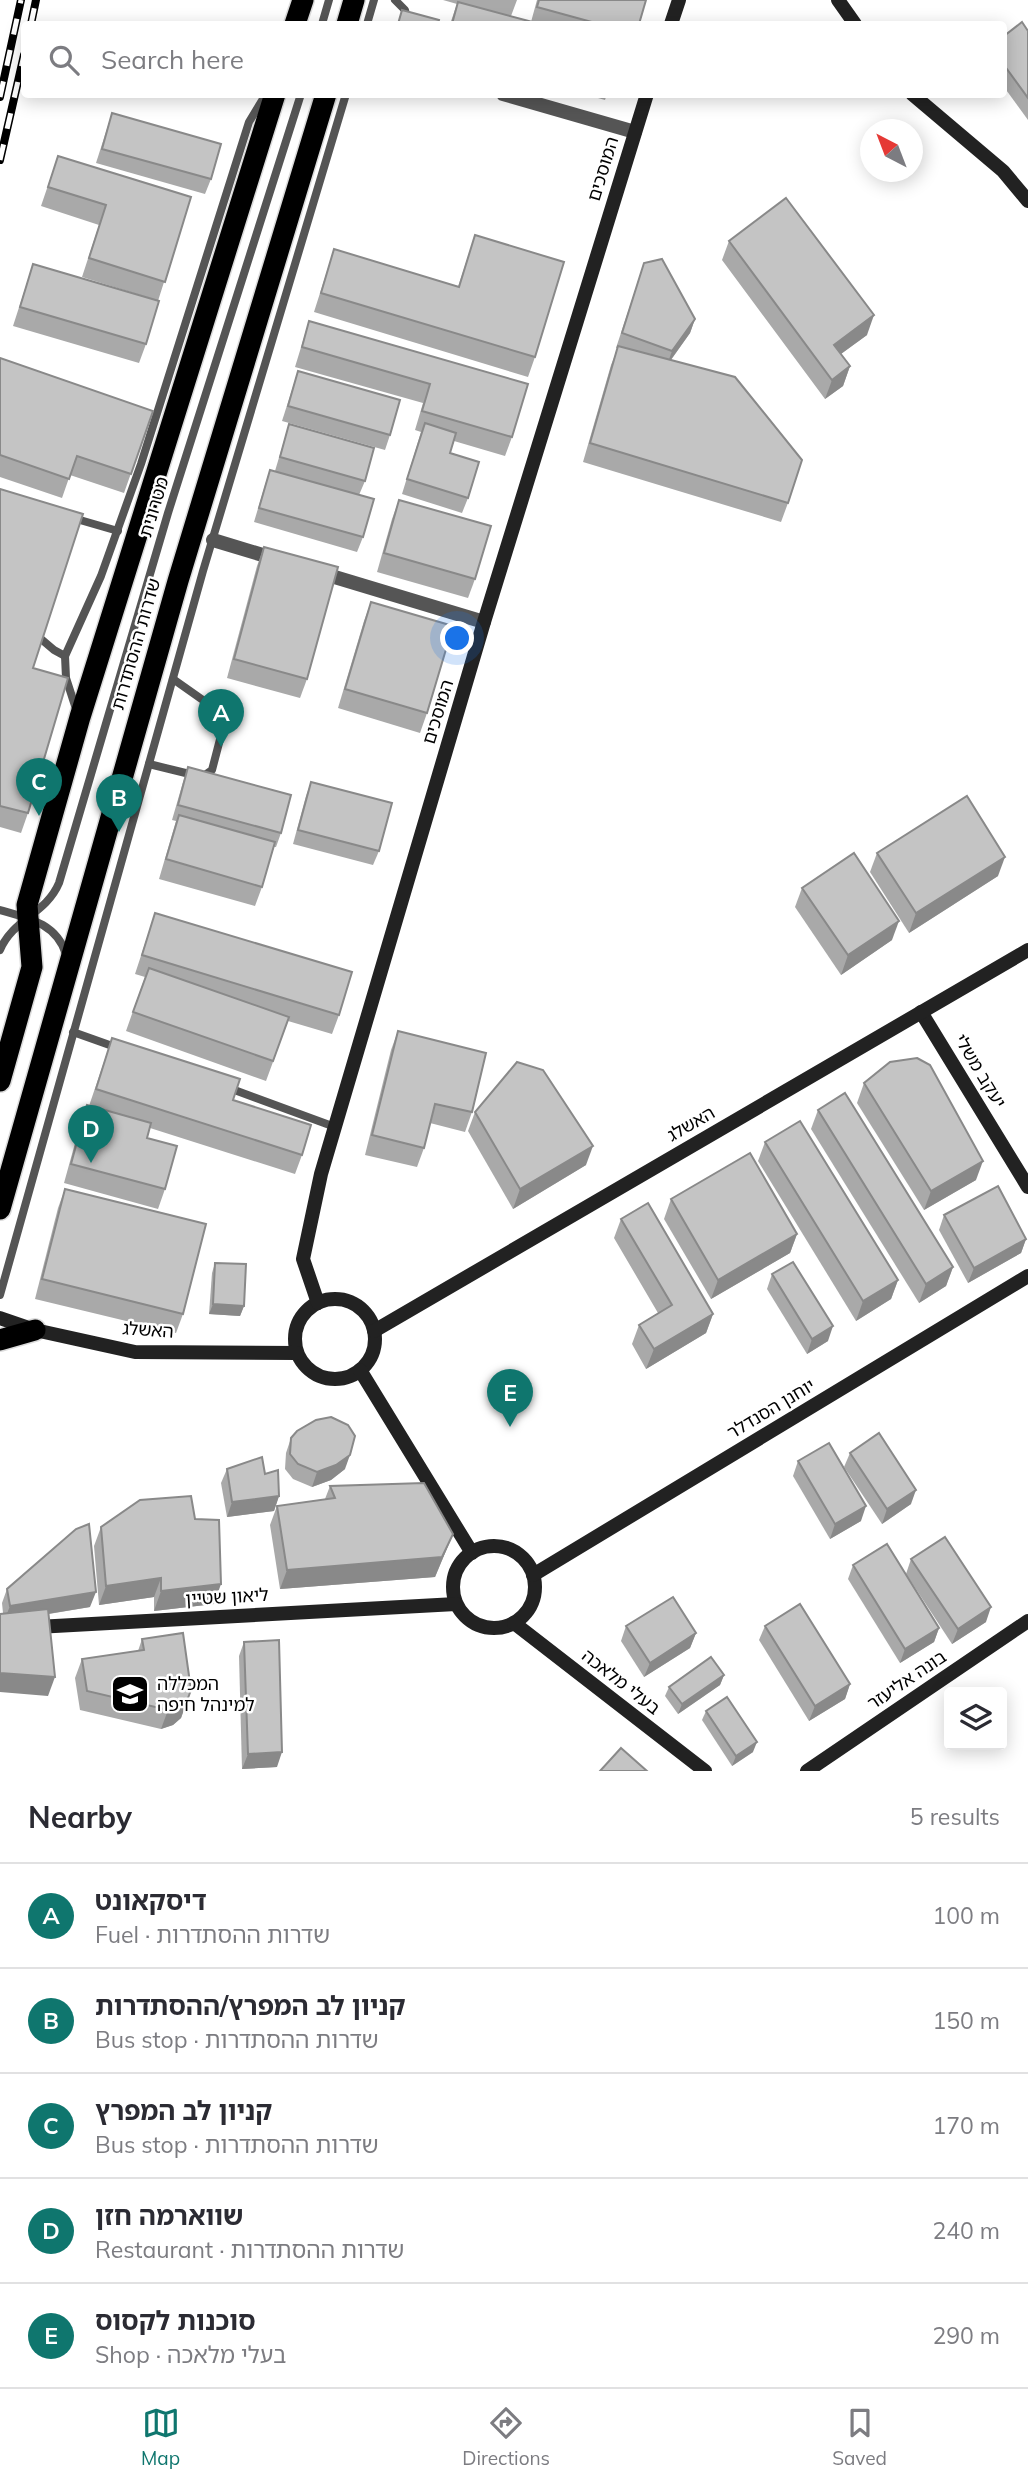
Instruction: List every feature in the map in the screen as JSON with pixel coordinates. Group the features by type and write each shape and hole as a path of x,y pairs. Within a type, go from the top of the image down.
{"highway":[{"path":"296,21 303,0"},
{"path":"348,21 354,0"},
{"name":"שדרות ההסתדרות","path":"0,1081 32,967 32,938 27,905 80,717 274,98"},
{"name":"שדרות ההסתדרות","path":"0,1209 178,581 315,130 334,100"},
{"path":"0,1340 35,1330"}],"street":[{"path":"672,21 679,0"},
{"path":"838,0 853,21"},
{"path":"517,98 635,132"},
{"name":"המוסכים","path":"318,1303 303,1259 321,1174 485,622 647,98"},
{"path":"917,98 1003,171 1028,201"},
{"path":"213,540 485,622"},
{"name":"האשלג","path":"374,1331 1028,950"},
{"name":"יעקב משלי","path":"921,1012 1028,1187"},
{"name":"יוחנן הסנדלר","path":"533,1575 1028,1276"},
{"path":"329,1299 353,1303 370,1319 374,1331 373,1352 360,1370 349,1376 324,1378 303,1364 297,1353 296,1329 300,1318 318,1303 329,1299"},
{"name":"האשלג","path":"0,1318 35,1330 135,1352 297,1353"},
{"path":"360,1370 472,1553"},
{"path":"496,1546 519,1555 528,1564 533,1575 535,1589 525,1614 501,1628 487,1628 474,1623 456,1604 453,1581 463,1560 484,1548 496,1546"},
{"name":"ליאון שטיין","path":"0,1629 456,1604"},
{"name":"בונה אליעזר","path":"807,1771 1028,1621"},
{"name":"בעלי מלאכה","path":"513,1623 705,1771"}],"lane":[{"path":"323,21 329,0"},
{"path":"368,21 374,0"},
{"path":"395,0 405,10 407,21"},
{"path":"80,717 65,678 65,656 102,576 118,531 165,393 249,122 263,98"},
{"name":"מטרונית","path":"0,950 12,932 27,917 47,903 59,883 168,513 300,98"},
{"path":"0,1295 334,100"},
{"path":"62,526 66,516 118,531"},
{"path":"178,581 203,570"},
{"path":"30,623 34,634 65,656"},
{"path":"149,764 202,777 212,770 224,724 217,709 173,679"},
{"path":"0,910 44,924 57,937 65,951 69,967"},
{"path":"74,1032 126,1051"},
{"path":"217,1084 335,1127"}],"building":[{"path":"539,0 646,0 640,21 588,21 537,7"},
{"path":"458,2 529,21 453,21"},
{"path":"402,10 439,20 439,21 399,21"},
{"path":"1022,22 1028,31 1028,98 1007,69 1007,34"},
{"path":"112,113 221,144 211,179 102,149"},
{"path":"58,156 191,197 165,282 89,258 106,205 48,187"},
{"path":"786,198 874,315 834,345 850,366 832,380 729,241"},
{"path":"475,235 564,262 535,357 321,293 334,249 459,287"},
{"path":"662,259 695,319 672,351 622,333 644,263"},
{"path":"33,264 159,301 146,344 20,307"},
{"path":"309,321 528,384 512,437 422,411 430,384 302,347"},
{"path":"618,346 735,377 802,460 788,503 590,443"},
{"path":"0,358 153,411 131,474 77,456 69,479 0,455"},
{"path":"298,371 400,400 390,435 288,406"},
{"path":"425,423 456,433 450,453 479,462 468,498 407,479"},
{"path":"289,424 374,448 365,481 280,457"},
{"path":"270,470 374,499 363,537 259,508"},
{"path":"0,489 83,514 33,668 68,678 28,813 0,806"},
{"path":"399,500 491,526 475,579 384,553"},
{"path":"264,547 338,567 307,679 234,659"},
{"path":"371,602 453,626 427,713 345,689"},
{"path":"188,767 291,795 281,833 178,805"},
{"path":"311,782 392,803 379,851 298,830"},
{"path":"967,796 1005,857 916,913 877,853"},
{"path":"179,815 275,842 262,887 166,859"},
{"path":"854,853 899,921 848,955 802,888"},
{"path":"155,913 352,972 339,1015 142,955"},
{"path":"149,968 289,1017 273,1061 133,1012"},
{"path":"398,1031 486,1053 472,1112 435,1104 424,1148 372,1135"},
{"path":"112,1038 240,1079 233,1100 311,1125 302,1155 96,1089"},
{"path":"917,1058 930,1065 983,1161 931,1191 864,1083 890,1062"},
{"path":"517,1062 543,1070 593,1146 520,1189 475,1112"},
{"path":"845,1093 953,1267 926,1284 818,1110"},
{"path":"87,1105 151,1123 147,1138 177,1146 165,1189 71,1164"},
{"path":"800,1121 898,1280 863,1301 765,1142"},
{"path":"750,1153 797,1234 718,1280 671,1199"},
{"path":"998,1186 1026,1239 974,1268 944,1215"},
{"path":"65,1189 206,1224 183,1314 42,1279"},
{"path":"648,1203 713,1314 654,1349 639,1325 672,1305 621,1219"},
{"path":"793,1262 833,1326 812,1339 772,1274"},
{"path":"215,1263 246,1264 244,1306 213,1304"},
{"path":"331,1417 348,1425 355,1436 350,1455 336,1465 317,1472 298,1464 290,1454 291,1438 297,1431 316,1420"},
{"path":"879,1433 916,1490 887,1509 850,1453"},
{"path":"829,1443 866,1506 835,1524 798,1461"},
{"path":"262,1457 265,1474 278,1470 279,1496 232,1502 227,1469"},
{"path":"424,1483 453,1534 442,1557 287,1570 277,1506 335,1498 330,1486"},
{"path":"191,1496 195,1519 219,1520 221,1584 161,1591 161,1578 106,1586 101,1527 140,1500"},
{"path":"89,1524 96,1592 10,1606 7,1589 76,1529"},
{"path":"945,1537 991,1607 958,1629 911,1559"},
{"path":"887,1544 939,1628 905,1649 853,1565"},
{"path":"673,1597 696,1633 650,1663 626,1626"},
{"path":"800,1604 850,1684 815,1706 765,1626"},
{"path":"48,1609 55,1677 0,1673 0,1614"},
{"name":"המכללה למינהל חיפה","path":"183,1633 191,1690 188,1698 180,1705 168,1710 87,1691 82,1659 144,1650 142,1639"},
{"path":"279,1640 282,1752 248,1754 244,1642"},
{"path":"711,1657 724,1675 682,1704 669,1687"},
{"path":"727,1697 757,1742 736,1756 706,1711"},
{"path":"621,1748 647,1771 600,1771"}],"railway":[{"path":"0,97 21,0"},
{"path":"32,21 36,0"},
{"path":"0,160 21,68"}],"place":[{"name":"דיסקאונט","path":"221,747"},
{"name":"קניון לב המפרץ","path":"39,816"},
{"name":"קניון לב המפרץ/ההסתדרות","path":"119,832"},
{"name":"שווארמה חזן","path":"91,1163"},
{"name":"סוכנות לקסוס","path":"510,1427"},
{"name":"המכללה למינהל חיפה","path":"130,1694"}]}
